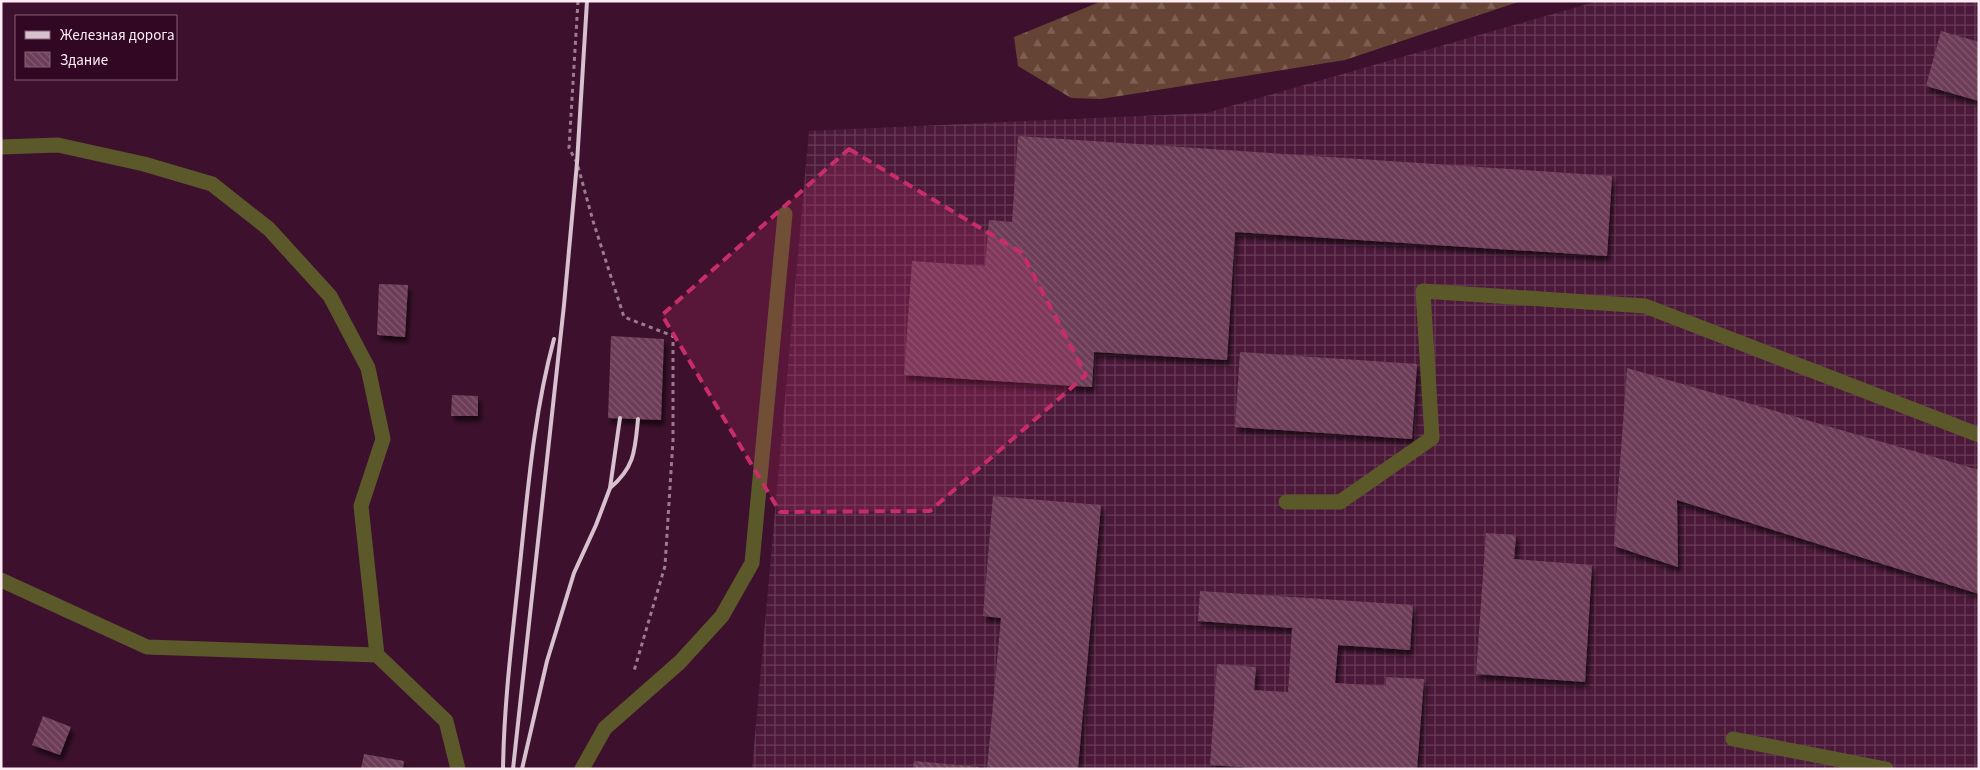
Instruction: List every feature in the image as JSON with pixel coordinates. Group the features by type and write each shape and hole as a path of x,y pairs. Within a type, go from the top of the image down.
{"lane":[{"path":"1,147 58,144 144,164 212,184 269,230 330,296 368,368 383,439 361,506 377,655 446,721 458,769"},
{"path":"582,769 605,728 680,662 722,616 752,563 785,214"},
{"path":"1286,502 1340,502 1432,438 1423,291 1645,306 1979,436"},
{"path":"1,580 147,648 377,655"},
{"path":"1733,739 1886,769"}],"path":[{"path":"578,1 569,148 577,163 593,221 624,317 672,336 673,440 665,566 632,678"}],"highlighted area":[{"path":"849,149 1022,253 1086,375 930,511 780,512 662,315"}],"shaded area":[{"path":"1598,1 1979,1 1979,769 752,769 809,131 1206,113"}],"green space":[{"path":"1102,1 1521,1 1345,60 1101,99 1071,98 1018,66 1014,37"}],"building":[{"path":"1941,31 1979,42 1979,101 1926,86"},
{"path":"1018,136 1612,176 1607,256 1235,232 1227,360 1094,352 1092,387 904,375 912,261 985,266 989,220 1012,222"},
{"path":"379,284 408,285 405,337 377,335"},
{"path":"611,336 664,339 661,420 608,418"},
{"path":"1240,352 1417,364 1412,439 1235,427"},
{"path":"1627,368 1979,470 1979,594 1677,500 1678,567 1614,546"},
{"path":"452,395 478,396 478,416 451,416"},
{"path":"993,496 1101,505 1078,769 987,769 1001,618 983,616"},
{"path":"1486,533 1516,535 1514,559 1592,565 1585,682 1476,674"},
{"path":"1200,591 1413,605 1410,650 1338,645 1335,683 1386,686 1386,677 1424,679 1417,769 1271,769 1210,765 1217,664 1256,667 1254,690 1288,692 1292,628 1198,621"},
{"path":"43,716 71,727 60,755 32,745"},
{"path":"364,754 404,761 403,769 361,769"},
{"path":"914,761 979,767 979,769 913,769"}],"railway":[{"path":"513,769 564,305 577,163 587,1"},
{"path":"503,769 509,666 529,479 541,395 554,339"},
{"path":"522,769 547,661 574,573 596,525 610,488 620,418"},
{"path":"610,488 629,465 636,440 638,419"}]}
